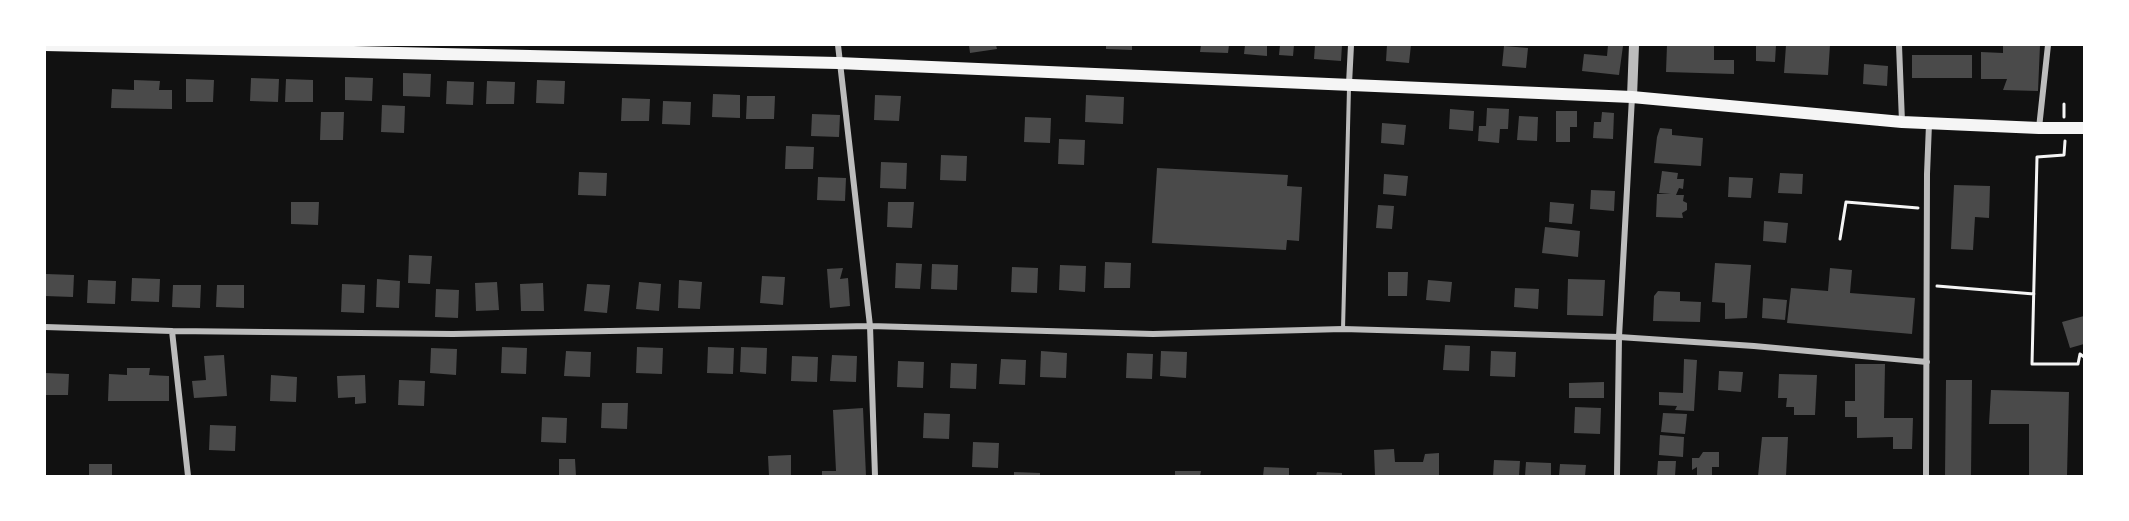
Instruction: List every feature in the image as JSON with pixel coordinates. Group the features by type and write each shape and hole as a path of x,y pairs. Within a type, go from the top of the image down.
{"main road":[{"path":"45,45 440,50 838,63 1632,97 1929,124 2084,128"}],"street":[{"path":"838,45 838,63 870,326 875,476"},
{"path":"1349,84 1351,45"},
{"path":"1617,476 1619,337 1634,45"},
{"path":"1899,45 1902,122"},
{"path":"2039,128 2048,45"},
{"path":"1926,476 1929,124"},
{"path":"45,327 172,331 453,334 870,326 1153,334 1343,329 1619,337 1754,346 1927,362"},
{"path":"172,331 188,476"}],"lane":[{"path":"1343,329 1349,84"}],"path":[{"path":"2064,155 2037,157 2032,364 2078,364 2080,354 2084,357"},
{"path":"1840,239 1846,202 1927,208"},
{"path":"1927,286 2034,294"}],"building":[{"path":"969,45 996,45 997,49 970,53"},
{"path":"1106,45 1132,45 1132,50 1106,49"},
{"path":"1201,45 1229,45 1228,53 1200,52"},
{"path":"1245,45 1267,45 1267,56 1244,54"},
{"path":"1280,45 1294,45 1293,56 1279,55"},
{"path":"1315,45 1342,45 1341,61 1314,59"},
{"path":"1387,45 1411,45 1409,63 1386,61"},
{"path":"1608,45 1623,46 1619,75 1582,71 1584,54 1607,56"},
{"path":"1667,45 1714,45 1714,60 1734,60 1734,74 1666,72"},
{"path":"1756,45 1776,45 1775,62 1756,61"},
{"path":"1786,45 1830,45 1828,75 1784,73"},
{"path":"2003,45 2040,45 2038,91 2003,90 2007,79 1981,79 1981,52 2003,53"},
{"path":"1504,46 1528,48 1526,68 1502,66"},
{"path":"1912,55 1972,55 1972,78 1912,78"},
{"path":"1864,64 1888,66 1887,86 1863,84"},
{"path":"403,73 431,74 430,97 403,96"},
{"path":"345,77 373,78 372,101 345,100"},
{"path":"251,78 279,79 278,102 250,101"},
{"path":"186,79 214,80 213,102 186,102"},
{"path":"286,79 313,80 313,102 285,102"},
{"path":"134,80 160,81 159,90 172,90 172,109 111,108 112,89 134,90"},
{"path":"537,80 565,81 564,104 536,103"},
{"path":"447,81 474,82 473,105 446,104"},
{"path":"487,81 515,82 514,104 486,104"},
{"path":"713,94 740,95 740,118 712,117"},
{"path":"875,95 901,96 899,121 874,120"},
{"path":"1086,95 1124,97 1123,124 1085,122"},
{"path":"747,96 775,96 774,119 746,119"},
{"path":"622,98 650,99 649,121 621,121"},
{"path":"663,101 691,102 690,125 662,124"},
{"path":"382,105 405,106 404,133 381,132"},
{"path":"1487,108 1509,109 1508,129 1500,129 1499,143 1478,141 1479,126 1486,126"},
{"path":"1450,109 1474,111 1473,131 1449,129"},
{"path":"1556,111 1577,111 1577,127 1570,127 1570,142 1556,142"},
{"path":"321,112 344,112 343,140 320,140"},
{"path":"1602,112 1614,113 1613,139 1593,138 1594,122 1601,122"},
{"path":"812,114 840,115 839,137 811,136"},
{"path":"1519,116 1538,117 1537,141 1517,140"},
{"path":"1025,117 1051,118 1050,143 1024,142"},
{"path":"1382,123 1406,125 1404,145 1381,143"},
{"path":"1660,128 1672,129 1672,135 1703,138 1701,166 1654,163"},
{"path":"1059,139 1085,140 1084,165 1058,164"},
{"path":"786,146 814,147 813,169 785,169"},
{"path":"941,155 967,156 966,181 940,180"},
{"path":"881,162 907,163 906,189 880,188"},
{"path":"1157,168 1288,175 1287,186 1302,187 1299,241 1287,240 1286,250 1152,243"},
{"path":"1662,171 1678,173 1677,179 1684,179 1683,189 1679,188 1676,195 1684,195 1683,201 1687,203 1687,210 1682,213 1683,218 1656,217 1657,194 1671,194 1659,193"},
{"path":"579,172 607,173 606,196 578,195"},
{"path":"1780,173 1803,174 1802,194 1778,193"},
{"path":"1384,174 1408,176 1406,196 1383,194"},
{"path":"818,177 846,178 845,201 817,200"},
{"path":"1729,177 1753,178 1751,198 1728,197"},
{"path":"1954,185 1990,186 1989,218 1975,217 1973,250 1951,249"},
{"path":"1591,190 1615,191 1614,211 1590,209"},
{"path":"291,202 319,202 318,225 291,224"},
{"path":"888,202 914,202 912,228 887,227"},
{"path":"1550,202 1574,204 1572,224 1549,222"},
{"path":"1378,205 1394,206 1392,229 1376,228"},
{"path":"1764,221 1788,223 1786,243 1763,241"},
{"path":"1545,227 1580,231 1578,257 1542,253"},
{"path":"409,255 432,256 430,284 408,283"},
{"path":"1105,262 1131,263 1130,288 1104,288"},
{"path":"896,263 922,264 920,289 895,288"},
{"path":"1715,263 1751,265 1747,318 1725,319 1725,303 1712,302"},
{"path":"932,264 958,265 957,290 931,289"},
{"path":"1060,265 1086,266 1085,292 1059,290"},
{"path":"1012,267 1038,268 1037,293 1011,292"},
{"path":"843,268 840,279 848,278 850,306 830,308 827,269"},
{"path":"1830,268 1852,270 1850,293 1915,298 1912,334 1787,323 1791,288 1828,291"},
{"path":"1388,272 1408,272 1407,296 1388,296"},
{"path":"46,274 74,275 73,297 45,296"},
{"path":"762,276 785,277 783,305 760,303"},
{"path":"132,278 160,279 159,302 131,301"},
{"path":"377,279 400,281 399,308 376,307"},
{"path":"1568,279 1605,280 1603,316 1567,315"},
{"path":"88,280 116,281 115,304 87,303"},
{"path":"679,280 702,282 700,309 678,308"},
{"path":"1428,280 1452,282 1450,302 1426,300"},
{"path":"497,282 499,310 476,311 475,283"},
{"path":"639,282 661,284 659,311 636,309"},
{"path":"543,283 544,311 521,311 520,284"},
{"path":"342,284 365,285 364,313 341,312"},
{"path":"587,284 610,285 607,313 584,311"},
{"path":"173,285 201,285 200,308 172,307"},
{"path":"217,285 244,285 244,308 216,307"},
{"path":"1515,288 1539,289 1538,309 1514,307"},
{"path":"436,289 459,290 458,318 435,317"},
{"path":"1658,291 1680,292 1680,301 1701,302 1700,322 1653,321 1654,296"},
{"path":"1763,298 1787,300 1785,320 1762,318"},
{"path":"2084,316 2084,344 2070,348 2062,322"},
{"path":"1445,345 1470,346 1469,371 1443,370"},
{"path":"502,347 527,348 526,374 501,373"},
{"path":"637,347 663,348 662,374 636,373"},
{"path":"708,347 734,348 733,374 707,373"},
{"path":"741,347 767,348 766,374 740,372"},
{"path":"431,348 457,349 456,375 430,373"},
{"path":"566,351 591,352 590,377 564,376"},
{"path":"1041,351 1067,353 1066,378 1040,377"},
{"path":"1161,351 1187,352 1186,378 1160,376"},
{"path":"1491,351 1516,352 1515,377 1490,376"},
{"path":"1127,353 1153,354 1152,379 1126,378"},
{"path":"224,355 227,396 194,398 192,381 206,380 204,356"},
{"path":"832,355 857,356 856,382 830,381"},
{"path":"792,356 818,357 817,382 791,381"},
{"path":"1001,359 1026,360 1025,385 999,384"},
{"path":"1684,359 1697,360 1694,411 1675,410 1677,406 1659,405 1659,392 1683,393"},
{"path":"898,361 924,362 923,388 897,387"},
{"path":"951,363 977,364 976,389 950,388"},
{"path":"1855,364 1885,364 1884,418 1913,418 1912,449 1893,449 1893,437 1857,438 1857,417 1845,417 1845,401 1855,401"},
{"path":"127,368 150,368 149,375 169,376 169,401 108,401 109,374 127,375"},
{"path":"1719,371 1743,372 1741,392 1718,390"},
{"path":"45,373 69,374 68,395 45,395"},
{"path":"1779,374 1817,375 1815,415 1794,415 1794,407 1786,407 1787,398 1778,398"},
{"path":"271,375 297,377 296,402 270,401"},
{"path":"365,375 366,403 355,404 355,397 338,398 337,376"},
{"path":"399,380 425,381 424,406 398,405"},
{"path":"1946,380 1972,380 1971,476 1945,476"},
{"path":"1604,382 1604,398 1569,398 1569,383"},
{"path":"1991,390 2069,392 2067,476 2029,476 2029,424 1989,424"},
{"path":"602,403 628,403 627,429 601,428"},
{"path":"1575,407 1601,408 1600,434 1574,433"},
{"path":"863,408 866,476 822,476 822,471 836,471 833,410"},
{"path":"924,413 950,414 949,439 923,438"},
{"path":"1663,413 1687,414 1685,434 1661,432"},
{"path":"542,417 567,418 566,443 541,442"},
{"path":"210,425 236,426 235,451 209,450"},
{"path":"1660,435 1684,437 1683,457 1659,455"},
{"path":"1762,437 1788,437 1786,476 1758,476"},
{"path":"973,442 999,443 998,468 972,467"},
{"path":"1394,449 1395,462 1423,462 1425,454 1439,453 1439,476 1375,476 1374,450"},
{"path":"1703,452 1719,452 1719,467 1712,467 1712,476 1697,476 1697,467 1692,470 1692,458 1699,458"},
{"path":"791,455 791,476 769,476 768,456"},
{"path":"559,459 575,459 576,476 559,476"},
{"path":"1494,460 1520,461 1519,476 1493,476"},
{"path":"1658,461 1676,461 1675,476 1657,476"},
{"path":"1526,462 1551,463 1551,476 1525,476"},
{"path":"89,464 112,464 112,476 89,476"},
{"path":"1560,464 1586,465 1585,476 1559,476"},
{"path":"1264,467 1289,468 1289,476 1263,476"},
{"path":"1175,471 1201,471 1200,476 1175,476"},
{"path":"1014,472 1040,473 1040,476 1014,476"},
{"path":"1317,472 1342,473 1342,476 1316,476"}]}
